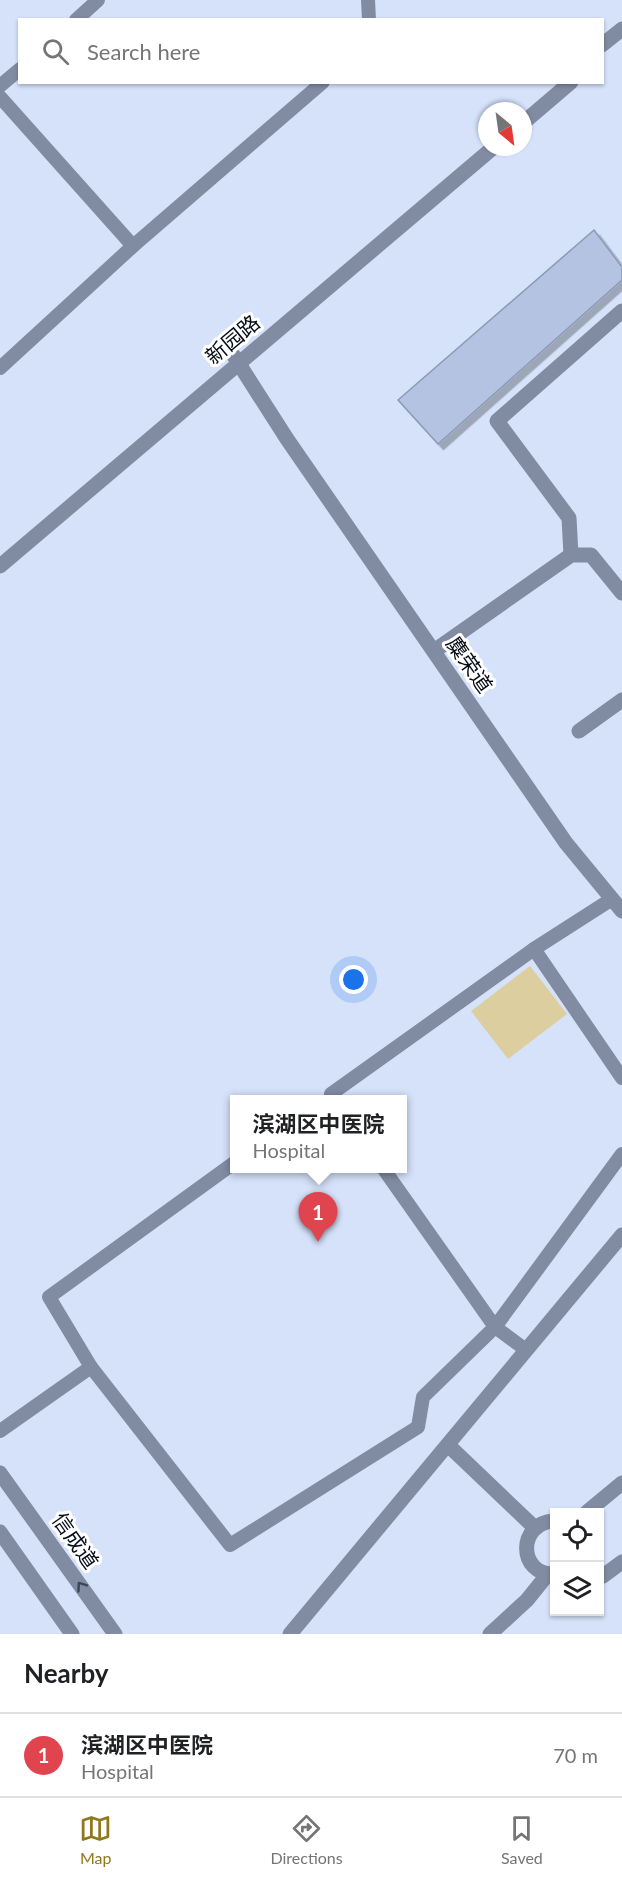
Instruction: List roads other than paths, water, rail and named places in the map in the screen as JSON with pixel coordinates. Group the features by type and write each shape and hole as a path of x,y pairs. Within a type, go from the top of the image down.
{"street":[{"path":"604,44 622,29"},
{"path":"604,55 622,40"},
{"path":"532,104 556,84"},
{"path":"532,115 569,84"},
{"name":"新园路","path":"0,566 478,150"},
{"name":"新园路","path":"0,553 483,156"},
{"path":"571,555 569,518 497,421 622,311"},
{"name":"麋荣道","path":"236,359 287,439 566,843 617,905"},
{"path":"434,651 571,555 591,555 622,593"},
{"path":"579,731 622,700"},
{"path":"290,1634 622,1235"},
{"path":"447,1445 535,1528"},
{"name":"信成道","path":"0,1473 115,1634"},
{"path":"592,1508 622,1483"},
{"path":"550,1522 535,1528 529,1536 527,1545 527,1554 531,1564 550,1574"},
{"path":"0,1532 72,1634"},
{"path":"604,1575 622,1562"},
{"path":"490,1634 528,1600 550,1575"}],"lane":[{"path":"78,18 98,0"},
{"path":"368,0 369,18"},
{"path":"0,86 18,71"},
{"path":"0,368 133,246 321,84"},
{"path":"0,97 133,246"},
{"path":"333,1095 534,949 617,905"},
{"path":"534,949 622,1078"},
{"path":"230,1166 49,1297 91,1367 231,1545 418,1426 423,1396 495,1327 622,1154"},
{"path":"387,1173 495,1327 526,1350"},
{"path":"0,1431 91,1367"}],"place":[{"name":"滨湖区中医院","path":"318,1242"}]}
